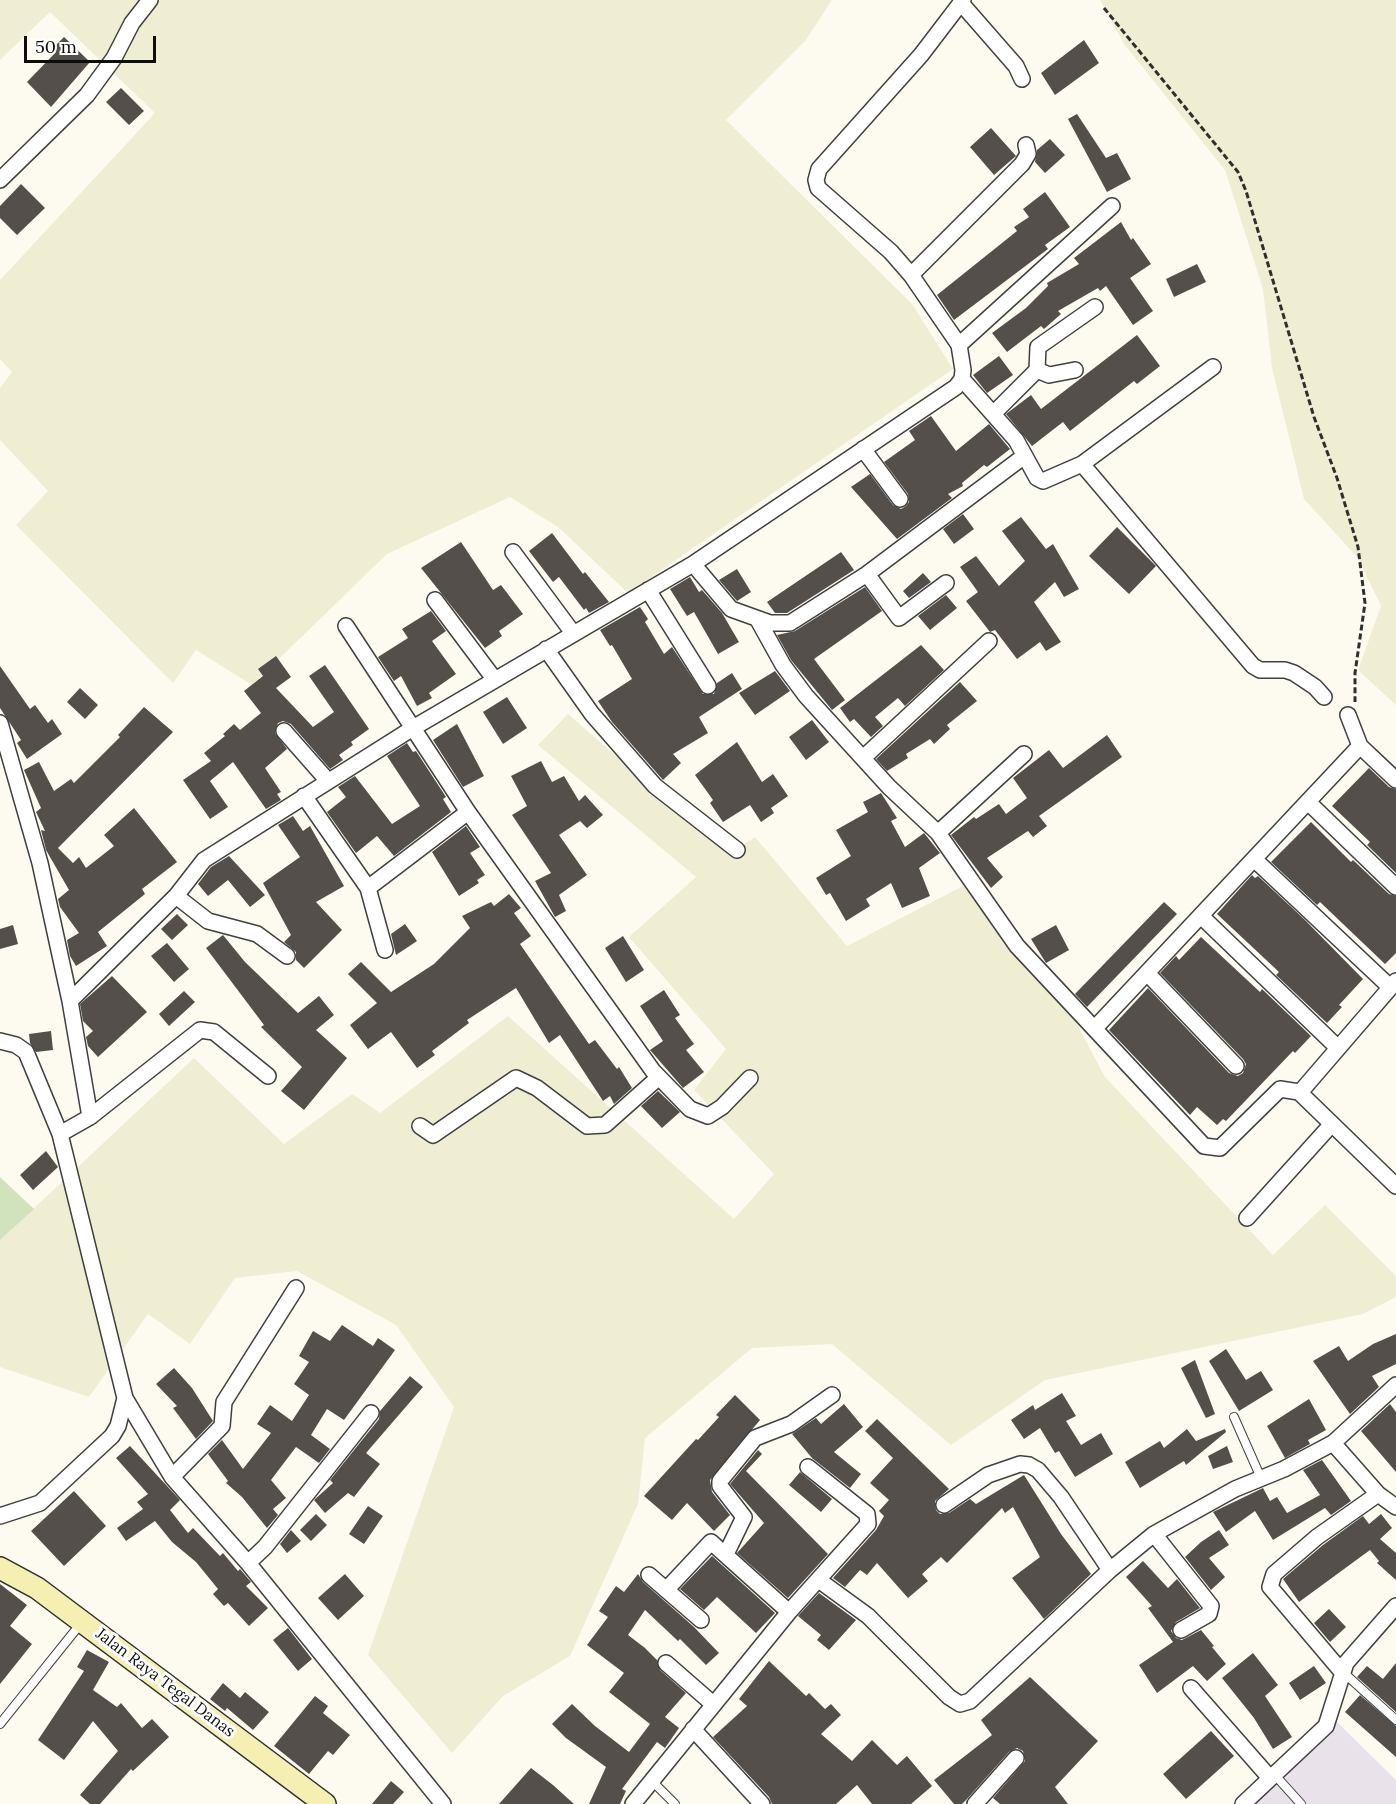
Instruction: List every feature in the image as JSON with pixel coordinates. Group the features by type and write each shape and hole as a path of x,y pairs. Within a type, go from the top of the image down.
{"street":[{"path":"0,180 87,95 114,58 132,23 150,0"},
{"path":"1022,79 1017,66 962,2 921,55 819,169 816,175 818,188 891,252 910,275 958,345 962,379 1016,440 1023,457 1037,478 1043,480 1082,464 1213,367"},
{"path":"910,275 1022,164 1028,154 1026,145"},
{"path":"958,345 1112,206"},
{"path":"993,414 1037,370 1038,347 1095,307"},
{"path":"1037,370 1049,375 1075,370"},
{"path":"70,1001 176,896 204,860 413,728 693,564 956,387 962,379"},
{"path":"863,449 900,499"},
{"path":"693,564 731,609 758,620 782,625 790,623 867,574 1023,457"},
{"path":"1082,464 1253,666 1260,670 1284,670 1294,673 1315,687 1324,697"},
{"path":"513,552 573,633"},
{"path":"867,574 899,618 946,584"},
{"path":"648,590 708,686"},
{"path":"435,600 495,680"},
{"path":"758,620 783,665 806,696 889,787 938,833 1017,946 1204,1146 1210,1149 1220,1148 1280,1089 1299,1092 1396,1186"},
{"path":"346,626 468,812 659,1077 690,1109 708,1116 722,1107 750,1078"},
{"path":"863,758 989,641"},
{"path":"546,649 591,714 655,786 737,850"},
{"path":"1348,717 1360,746 1396,780"},
{"path":"0,723 40,863 70,1001 74,1126 125,1398 177,1472 256,1556 443,1804"},
{"path":"284,731 328,781"},
{"path":"1095,1028 1360,746"},
{"path":"938,833 1024,754"},
{"path":"304,796 369,888 385,950"},
{"path":"1308,802 1396,887"},
{"path":"369,888 468,812"},
{"path":"1254,859 1393,984 1299,1092"},
{"path":"176,896 208,921 256,934 287,956"},
{"path":"1201,916 1337,1047"},
{"path":"1147,973 1236,1066"},
{"path":"74,1126 200,1030 214,1032 268,1076"},
{"path":"0,1041 16,1045 26,1052 74,1126"},
{"path":"420,1126 425,1132 433,1135 516,1078 532,1084 587,1126 606,1125 659,1077"},
{"path":"1247,1218 1331,1125"},
{"path":"177,1472 222,1426 224,1402 296,1288"},
{"path":"820,1581 868,1616 949,1697 960,1704 970,1701 1110,1570 1154,1534 1235,1489 1333,1443 1396,1385"},
{"path":"726,1554 744,1517 720,1486 720,1481 755,1438 791,1424 832,1395"},
{"path":"0,1516 40,1503 103,1444 118,1426 125,1398"},
{"path":"256,1556 371,1413"},
{"path":"1333,1443 1378,1494 1396,1507"},
{"path":"944,1505 988,1475 1020,1464 1029,1465 1038,1470 1061,1497 1110,1570"},
{"path":"633,1804 789,1612 820,1581 869,1521 867,1514 808,1467"},
{"path":"1342,1672 1272,1590 1271,1584 1274,1574 1317,1537 1378,1494"},
{"path":"1154,1534 1211,1606 1209,1614 1181,1630"},
{"path":"666,1590 707,1544 713,1543 789,1612"},
{"name":"Jalan Raya Tegal Danas","path":"0,1568 37,1588 326,1804"},
{"path":"649,1575 701,1620"},
{"path":"1243,1804 1326,1726 1342,1672 1352,1655 1396,1606"},
{"path":"666,1663 713,1704"},
{"path":"1191,1688 1272,1776"},
{"path":"693,1729 762,1804"},
{"path":"984,1801 1016,1758"}],"lane":[{"path":"1234,1417 1261,1478"},
{"path":"0,1724 82,1622"},
{"path":"1342,1672 1396,1720"},
{"path":"1272,1776 1301,1804"},
{"path":"652,1781 675,1804"}],"path":[{"path":"1104,8 1238,172 1246,191 1314,417 1337,478 1358,547 1365,603 1355,673 1355,705 1348,717"}],"shaded area":[{"path":"0,0 832,0 806,40 726,120 912,304 953,369 628,593 558,527 510,497 387,554 252,685 196,650 173,683 16,525 48,491 0,440 0,388 12,372 0,359 0,280 155,113 50,12 0,60"},
{"path":"1100,0 1396,0 1396,705 1358,670 1381,606 1358,558 1304,499 1272,368 1263,289 1225,170 1124,44"},
{"path":"568,714 729,854 755,837 847,946 963,886 1066,1004 1105,1077 1273,1255 1325,1205 1396,1276 1396,1297 1363,1314 1045,1380 951,1445 832,1344 752,1348 645,1438 638,1504 570,1656 503,1696 452,1753 368,1655 454,1407 396,1325 297,1271 235,1278 190,1344 148,1314 89,1397 0,1367 0,1240 194,1058 284,1144 352,1094 380,1113 508,1016 734,1219 774,1174 694,1090 726,1049 629,937 696,877 538,745"},
{"path":"1336,1721 1396,1780 1396,1804 1246,1804"}],"green space":[{"path":"0,1177 34,1209 0,1240"}],"building":[{"path":"64,37 90,62 51,107 27,82 56,52 52,49"},
{"path":"1084,40 1099,63 1055,95 1041,73"},
{"path":"121,88 144,111 129,125 106,102"},
{"path":"1077,114 1106,158 1117,153 1131,179 1107,192 1068,119"},
{"path":"991,128 1016,156 994,175 970,147"},
{"path":"1050,139 1065,155 1045,173 1035,162 1037,150"},
{"path":"21,184 45,208 17,235 0,218 0,206"},
{"path":"1045,192 1070,227 1045,245 1048,249 954,320 937,295 1017,231 1014,227 1029,217 1023,209"},
{"path":"1121,222 1131,240 1133,238 1151,264 1130,278 1153,311 1133,325 1106,286 1100,291 1098,288 1058,311 1061,314 1044,329 1041,326 1007,352 992,333 1026,308 1048,286 1047,283 1079,264 1074,258"},
{"path":"1197,264 1206,282 1174,297 1166,279"},
{"path":"1137,335 1160,366 1137,384 1134,381 1070,431 1063,422 1032,446 1006,414 1031,395 1041,409"},
{"path":"999,356 1013,375 987,393 973,375"},
{"path":"931,416 956,451 989,424 1010,449 987,467 984,465 962,483 963,486 948,494 952,498 897,539 851,487 870,474 893,505 901,509 906,506 909,502 908,494 884,462 915,440 909,431"},
{"path":"963,514 974,529 954,544 943,529"},
{"path":"1021,517 1046,549 1053,544 1079,589 1064,597 1055,582 1034,602 1061,642 1046,651 1040,642 1017,659 995,630 990,632 966,601 978,592 960,567 976,556 999,586 1025,561 1002,531"},
{"path":"1117,527 1156,566 1129,594 1089,556"},
{"path":"552,533 583,574 585,572 609,602 589,613 586,608 584,610 559,577 553,582 529,551"},
{"path":"461,542 493,590 501,585 523,614 499,631 502,636 485,648 421,568"},
{"path":"841,552 854,570 787,613 775,613 767,602"},
{"path":"737,569 751,592 737,601 719,580"},
{"path":"923,573 931,582 909,598 903,591"},
{"path":"690,577 699,592 702,590 722,613 739,642 718,654 694,612 687,616 670,589"},
{"path":"865,587 882,611 814,659 845,700 832,710 791,660 777,635 795,631"},
{"path":"946,595 957,608 930,630 918,616"},
{"path":"640,607 648,619 645,622 664,654 672,647 703,694 714,694 717,683 732,673 742,689 699,717 708,733 673,754 681,763 663,780 612,722 598,701 632,679 612,645 610,646 600,630"},
{"path":"431,611 446,631 432,641 456,674 429,693 432,698 417,706 401,676 394,681 378,657 408,638 402,629"},
{"path":"921,645 944,670 905,706 898,698 875,717 883,726 871,737 854,719 850,722 840,708"},
{"path":"276,656 291,677 276,688 313,727 334,712 309,676 325,665 369,729 351,742 353,745 339,755 343,760 330,769 291,724 283,721 278,723 275,733 287,749 265,768 281,792 277,794 281,800 266,809 233,762 210,781 228,807 210,819 183,780 211,761 204,753 225,736 223,734 234,724 240,730 261,713 244,691 263,676 258,669"},
{"path":"0,666 30,709 35,705 48,723 52,719 62,734 27,759 17,743 21,740 0,708"},
{"path":"775,671 790,691 755,715 739,693"},
{"path":"960,682 977,701 947,725 950,729 934,744 930,739 906,754 908,758 887,771 876,759"},
{"path":"80,688 98,705 85,719 67,702"},
{"path":"507,697 527,728 503,744 483,712"},
{"path":"144,707 173,732 58,848 73,863 79,857 86,868 114,846 104,835 134,808 177,862 142,889 145,894 98,932 107,946 76,966 70,956 67,940 79,933 60,907 58,899 69,890 46,850 41,830 45,831 36,812 41,808 24,770 39,762 54,791 71,779 74,783 120,737 118,735"},
{"path":"812,720 829,742 806,760 789,737"},
{"path":"457,724 484,776 463,787 433,740"},
{"path":"1107,735 1122,757 1039,816 1047,826 1033,837 1028,831 987,858 1003,877 991,888 951,835 974,817 976,819 999,804 1006,814 1027,798 1013,778 1049,750 1063,768"},
{"path":"737,742 762,782 773,774 788,796 771,808 774,813 761,822 750,805 723,822 710,803 713,800 695,775"},
{"path":"407,743 413,752 416,751 446,797 443,799 451,812 394,856 377,836 356,853 327,812 346,797 338,787 355,776 392,824 420,806 387,756"},
{"path":"541,761 552,782 564,776 579,801 585,795 603,815 587,828 580,821 559,835 587,875 559,895 566,911 555,917 535,881 551,873 512,815 527,806 511,776"},
{"path":"1369,768 1389,787 1396,789 1396,873 1367,845 1370,842 1332,806"},
{"path":"881,793 897,818 891,821 905,847 924,833 940,853 919,868 930,896 902,908 891,883 866,899 870,906 846,921 830,893 826,895 816,878 851,856 836,830 868,812 863,802"},
{"path":"293,816 303,831 310,826 344,886 316,902 342,930 304,968 296,960 296,952 284,942 291,935 263,883 300,857 278,825"},
{"path":"1311,822 1351,862 1353,860 1389,894 1396,896 1396,953 1385,964 1320,902 1317,905 1271,862"},
{"path":"466,826 480,847 470,853 485,875 477,880 479,883 459,896 432,852"},
{"path":"229,856 265,895 250,907 228,880 208,896 198,884 211,867"},
{"path":"1252,875 1255,878 1258,876 1304,919 1363,979 1339,1005 1342,1007 1327,1023 1276,975 1279,972 1217,914"},
{"path":"509,894 521,908 514,913 531,936 520,944 589,1044 595,1040 617,1069 619,1067 632,1088 614,1104 610,1096 603,1101 560,1035 549,1043 516,988 467,1020 469,1023 432,1051 435,1055 417,1068 391,1032 368,1049 350,1025 377,1003 348,974 361,962 391,992 434,964 470,928 462,916 491,902 494,906"},
{"path":"1164,902 1177,914 1087,1007 1075,994"},
{"path":"177,914 188,925 172,940 161,929"},
{"path":"405,924 417,941 396,955 391,934"},
{"path":"13,925 18,944 0,949 0,929"},
{"path":"1056,925 1069,950 1046,963 1031,939"},
{"path":"223,935 245,962 298,1013 319,996 334,1015 316,1030 347,1058 304,1110 281,1091 302,1067 261,1027 264,1025 206,948"},
{"path":"623,936 644,970 626,982 605,948"},
{"path":"1201,937 1260,992 1262,989 1311,1036 1295,1053 1293,1051 1226,1121 1223,1119 1217,1125 1197,1107 1190,1115 1109,1030 1148,988 1229,1073 1238,1076 1243,1073 1246,1064 1243,1059 1160,973 1176,956 1179,960"},
{"path":"167,943 189,969 174,982 151,956"},
{"path":"112,976 147,1012 98,1057 88,1046 86,1037 93,1031 83,1021 80,1004"},
{"path":"664,990 680,1015 675,1018 694,1044 686,1050 704,1072 683,1088 650,1050 663,1041 640,1006"},
{"path":"184,991 195,1002 169,1026 159,1014"},
{"path":"51,1031 53,1050 36,1052 30,1043 29,1034"},
{"path":"658,1091 680,1112 662,1128 641,1106"},
{"path":"46,1151 58,1167 33,1190 20,1175"},
{"path":"342,1325 373,1346 378,1338 395,1350 344,1420 327,1409 311,1435 330,1449 319,1463 296,1447 271,1480 286,1498 273,1509 278,1515 267,1528 242,1497 226,1483 228,1481 208,1454 222,1440 243,1469 271,1433 257,1424 270,1405 292,1421 309,1395 294,1384 309,1362 299,1356 313,1331 330,1341"},
{"path":"1396,1334 1396,1364 1372,1376 1379,1387 1350,1414 1313,1361 1339,1346 1348,1361 1373,1344"},
{"path":"1226,1349 1246,1380 1261,1371 1273,1390 1239,1411 1209,1361"},
{"path":"1195,1360 1215,1414 1206,1418 1181,1368"},
{"path":"174,1368 192,1388 213,1421 196,1439 173,1408 177,1406 156,1384"},
{"path":"410,1376 423,1387 366,1453 380,1464 354,1497 348,1493 325,1513 314,1500 333,1483 330,1480 379,1419 380,1411"},
{"path":"1062,1393 1076,1416 1066,1421 1081,1445 1101,1433 1113,1454 1075,1477 1059,1451 1055,1453 1040,1428 1024,1439 1011,1420 1033,1405 1035,1410"},
{"path":"735,1395 760,1420 710,1480 712,1492 730,1515 714,1531 687,1503 672,1520 644,1496 719,1417 716,1415"},
{"path":"1309,1399 1326,1430 1308,1440 1310,1444 1285,1458 1267,1426"},
{"path":"844,1404 863,1427 834,1452 861,1474 850,1488 812,1458 792,1434 816,1418 821,1424"},
{"path":"1390,1404 1396,1412 1396,1472 1361,1431"},
{"path":"877,1419 949,1489 935,1501 936,1510 940,1514 949,1513 970,1499 976,1504 1024,1475 1061,1534 1091,1574 1044,1619 1012,1578 1040,1557 1013,1507 1005,1513 1002,1508 947,1563 941,1557 922,1574 928,1581 908,1598 877,1563 867,1575 860,1570 845,1587 833,1578 876,1530 884,1516 879,1511 889,1500 870,1483 893,1458 865,1431"},
{"path":"1187,1429 1196,1441 1225,1429 1226,1432 1186,1465 1184,1461 1140,1488 1125,1462 1160,1441 1164,1448"},
{"path":"130,1446 180,1500 170,1510 188,1533 193,1528 220,1556 223,1553 251,1582 246,1586 268,1608 249,1626 228,1603 224,1606 213,1594 218,1589 196,1562 172,1542 155,1521 126,1541 117,1528 143,1509 137,1502 148,1494 116,1458"},
{"path":"1227,1446 1233,1462 1213,1469 1208,1456"},
{"path":"758,1450 762,1454 746,1471 828,1554 788,1598 737,1553 764,1523 730,1484"},
{"path":"1322,1460 1351,1501 1331,1515 1325,1508 1273,1540 1255,1511 1226,1532 1213,1512 1263,1488 1270,1501 1277,1497 1287,1513 1320,1495 1303,1470"},
{"path":"800,1472 832,1499 821,1512 789,1485"},
{"path":"74,1491 106,1526 64,1566 31,1531"},
{"path":"368,1506 383,1516 364,1544 349,1534"},
{"path":"316,1514 327,1525 311,1541 300,1530"},
{"path":"1381,1514 1392,1528 1380,1539 1396,1553 1396,1580 1377,1563 1379,1561 1370,1550 1299,1602 1283,1579 1323,1545 1363,1516 1369,1524"},
{"path":"291,1530 301,1541 287,1553 280,1544"},
{"path":"1219,1530 1229,1545 1209,1558 1225,1577 1211,1590 1185,1557"},
{"path":"712,1556 775,1613 756,1633 717,1597 704,1610 680,1589"},
{"path":"1143,1561 1168,1588 1177,1579 1200,1608 1176,1622 1171,1631 1176,1638 1182,1640 1201,1630 1214,1646 1212,1647 1226,1664 1207,1681 1193,1666 1157,1693 1139,1665 1173,1642 1148,1608 1152,1606 1126,1577"},
{"path":"345,1574 364,1596 338,1620 318,1598"},
{"path":"638,1574 643,1582 694,1627 719,1653 706,1665 680,1639 678,1641 645,1610 628,1635 657,1660 660,1670 686,1693 665,1717 679,1728 665,1748 657,1742 622,1789 626,1791 620,1804 589,1804 606,1767 566,1738 552,1724 572,1704 595,1726 629,1752 650,1724 609,1692 624,1673 587,1645 608,1617 599,1611 616,1586 624,1592"},
{"path":"0,1584 27,1605 10,1626 32,1644 0,1684"},
{"path":"819,1593 856,1620 829,1650 817,1640 821,1635 798,1616"},
{"path":"1329,1609 1346,1627 1330,1642 1314,1623"},
{"path":"288,1628 312,1659 298,1671 273,1640"},
{"path":"87,1650 109,1662 93,1690 117,1707 121,1703 142,1728 152,1719 169,1737 133,1771 131,1769 100,1804 90,1804 80,1795 118,1751 93,1721 64,1760 38,1740 84,1671 77,1667"},
{"path":"1253,1653 1278,1685 1265,1696 1292,1737 1273,1749 1254,1718 1222,1678"},
{"path":"769,1661 806,1696 809,1693 825,1709 831,1704 841,1715 821,1734 852,1761 872,1740 897,1765 907,1756 932,1786 911,1804 872,1804 857,1785 836,1804 772,1804 769,1797 713,1737 747,1706 739,1699"},
{"path":"1396,1663 1396,1712 1357,1677 1367,1666 1383,1679"},
{"path":"1314,1666 1326,1683 1300,1700 1289,1683"},
{"path":"1030,1677 1098,1741 1055,1787 1068,1804 1000,1804 993,1798 1025,1761 1023,1751 1017,1748 1009,1752 962,1804 954,1804 934,1780 992,1735 981,1720"},
{"path":"223,1683 240,1698 245,1692 269,1712 253,1730 227,1708 225,1711 210,1699"},
{"path":"1360,1695 1396,1726 1396,1757 1345,1712"},
{"path":"315,1696 328,1706 323,1713 350,1735 333,1755 328,1751 309,1774 274,1746"},
{"path":"1211,1731 1234,1756 1186,1799 1163,1774"},
{"path":"531,1768 553,1785 574,1804 499,1804"},
{"path":"391,1781 404,1792 393,1804 372,1804"}]}
